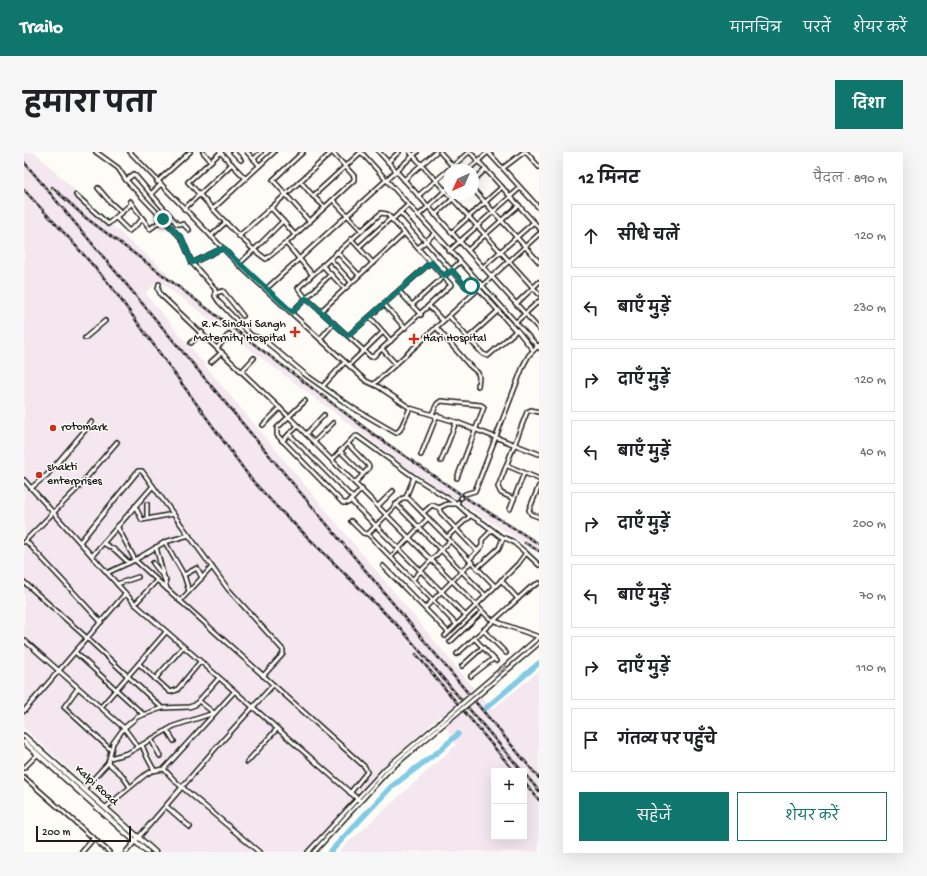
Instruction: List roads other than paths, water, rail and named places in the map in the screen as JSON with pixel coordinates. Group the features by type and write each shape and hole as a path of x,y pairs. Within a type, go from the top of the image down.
{"main road":[{"name":"Kalpi Road","path":"24,736 155,852"},
{"name":"Kalpi Road","path":"24,742 147,852"}],"street":[{"path":"96,152 118,168 126,180 182,238 192,263 214,287 216,298 226,311 251,335 264,340 306,375 353,408 396,433 400,430 410,408"},
{"path":"130,152 157,182 239,264 366,381 374,384 410,408 437,415 539,454"},
{"path":"157,182 190,152"},
{"path":"203,152 211,161"},
{"path":"239,236 332,152 354,176 354,180 310,222 266,259 239,236 188,182 220,152 245,178"},
{"path":"233,152 241,160"},
{"path":"247,152 259,165"},
{"path":"254,159 261,152"},
{"path":"213,209 274,152"},
{"path":"303,152 274,180 285,195 310,222"},
{"path":"314,196 361,152 477,281 498,310 533,350"},
{"path":"379,152 539,329"},
{"path":"388,162 399,152"},
{"path":"410,152 443,189"},
{"path":"266,289 417,152"},
{"path":"404,180 436,152"},
{"path":"440,152 451,164"},
{"path":"455,164 470,152 539,228"},
{"path":"475,164 488,152 539,208"},
{"path":"503,168 525,152 538,165"},
{"path":"184,209 232,164"},
{"path":"479,175 486,169"},
{"path":"126,180 134,174 152,193 177,224 183,224 189,230"},
{"path":"418,196 443,175"},
{"path":"300,181 325,207"},
{"path":"152,193 160,185"},
{"path":"452,232 502,187"},
{"path":"98,188 122,213"},
{"path":"449,251 520,188"},
{"path":"418,216 443,193"},
{"path":"76,195 108,224 122,213 131,202 150,229 163,219"},
{"path":"479,196 539,262"},
{"path":"333,200 361,230"},
{"path":"435,215 451,200"},
{"path":"453,200 539,294"},
{"path":"359,247 408,205"},
{"path":"468,250 519,205"},
{"path":"271,208 295,234"},
{"path":"384,212 450,283 450,287 421,315 373,357 363,350 306,298 298,288 361,230 384,212"},
{"path":"400,212 468,287 477,281"},
{"path":"116,218 129,232 143,219"},
{"path":"211,236 226,222"},
{"path":"239,264 283,222"},
{"path":"483,267 534,222"},
{"path":"321,311 344,288 405,233"},
{"path":"418,248 434,234"},
{"path":"374,384 539,234"},
{"path":"351,239 373,263"},
{"path":"286,243 312,274"},
{"path":"192,263 223,248"},
{"path":"337,252 359,275"},
{"path":"330,259 351,282"},
{"path":"348,336 431,262"},
{"path":"412,305 460,262"},
{"path":"322,265 344,288"},
{"path":"292,312 330,274"},
{"path":"516,304 539,282"},
{"path":"159,284 158,289 161,294 242,370 386,515 410,537 482,612 494,621 539,637 391,764 308,852"},
{"path":"465,494 475,491 524,364 533,350 538,347 481,288"},
{"path":"399,290 421,315"},
{"path":"216,293 223,291 243,316"},
{"path":"515,323 539,301"},
{"path":"384,304 405,328"},
{"path":"429,306 443,321"},
{"path":"468,338 501,307"},
{"path":"449,316 483,354 488,356 520,328"},
{"path":"370,317 391,341"},
{"path":"85,338 105,321"},
{"path":"320,339 334,323"},
{"path":"436,327 469,365 478,373 480,377 478,386"},
{"path":"191,343 202,332"},
{"path":"349,365 383,332"},
{"path":"218,347 229,334"},
{"path":"382,349 396,364"},
{"path":"211,362 222,352"},
{"path":"242,370 254,358"},
{"path":"323,386 345,362"},
{"path":"305,401 288,416 276,430 277,435 343,503 346,504 362,490"},
{"path":"432,414 437,404 441,401 481,405 484,409 457,478"},
{"path":"263,425 280,408"},
{"path":"514,499 498,490 527,412 531,410 539,412"},
{"path":"306,434 324,415"},
{"path":"421,455 437,415"},
{"path":"31,488 47,475 92,422"},
{"path":"441,461 456,422"},
{"path":"314,442 333,423"},
{"path":"282,441 298,426"},
{"path":"289,434 376,526 465,615"},
{"path":"332,460 354,437 357,436 414,477 457,503 470,516 503,538 512,542 539,565"},
{"path":"101,622 25,542 75,491 117,442"},
{"path":"348,444 369,466 364,474 355,483"},
{"path":"340,451 364,474"},
{"path":"508,466 539,478"},
{"path":"80,542 138,471 142,471 238,601 283,650 283,654 263,676"},
{"path":"510,509 524,473"},
{"path":"368,534 396,504 406,497 414,477"},
{"path":"24,480 135,604 358,800"},
{"path":"92,556 153,486"},
{"path":"539,486 529,511 539,517"},
{"path":"378,506 393,490"},
{"path":"406,497 495,586"},
{"path":"439,508 447,504 457,503"},
{"path":"146,504 147,519"},
{"path":"396,504 485,595"},
{"path":"423,513 432,505 439,508 441,514 477,551"},
{"path":"135,506 140,519 173,514"},
{"path":"447,537 470,516"},
{"path":"391,557 428,518"},
{"path":"351,521 363,533 368,534 456,624"},
{"path":"117,526 135,560 367,769 365,775 350,793"},
{"path":"425,608 462,572 483,545 482,540 492,530"},
{"path":"107,573 135,560 165,542 189,535"},
{"path":"477,568 499,548 503,538"},
{"path":"413,579 450,541"},
{"path":"165,542 184,575 189,591"},
{"path":"103,543 116,550 129,563"},
{"path":"156,547 166,580 167,589"},
{"path":"445,636 500,580 518,564 526,553"},
{"path":"153,563 166,580"},
{"path":"383,566 448,632"},
{"path":"180,601 212,567"},
{"path":"184,575 196,568 202,578"},
{"path":"117,584 138,577"},
{"path":"135,604 157,580"},
{"path":"500,580 518,599"},
{"path":"24,582 162,708"},
{"path":"457,654 518,599 539,583"},
{"path":"24,711 125,594"},
{"path":"450,642 482,612"},
{"path":"483,630 506,653"},
{"path":"101,707 166,632"},
{"path":"471,676 494,660 474,638"},
{"path":"24,640 124,728 138,747"},
{"path":"314,852 358,800 396,763 539,643"},
{"path":"155,679 183,647"},
{"path":"462,666 483,647"},
{"path":"75,652 144,714"},
{"path":"139,664 167,690 174,691 200,662"},
{"path":"84,790 108,763 110,758 110,749 124,728 130,722 144,714 162,708 189,707 199,701 219,678"},
{"path":"126,852 273,685"},
{"path":"78,688 64,707 110,749"},
{"path":"106,808 145,775 154,770 164,769 234,692"},
{"path":"199,701 214,713"},
{"path":"110,758 128,753 167,730 214,713"},
{"path":"247,762 277,729"},
{"path":"167,730 174,741"},
{"path":"151,739 160,756"},
{"path":"142,745 146,758 154,770"},
{"path":"24,768 38,754"},
{"path":"108,763 122,775 130,787"},
{"path":"164,769 182,787 259,852"},
{"path":"24,777 109,852"},
{"path":"166,806 190,827"},
{"path":"82,852 94,838"}],"waterway":[{"path":"486,708 539,663"},
{"path":"330,852 391,787 439,751 458,734"}],"railway":[{"path":"24,162 539,778"},
{"path":"52,187 86,218 373,434 469,500 539,544"},
{"path":"24,190 111,286 251,479 277,507 401,629 519,768"},
{"path":"525,543 539,551"},
{"path":"416,654 511,768"},
{"path":"527,777 539,791"},
{"path":"527,786 539,800"}],"place":[{"name":"R.K.Sindhi Sangh Maternity Hospital","path":"295,332"},
{"name":"Hari Hospital","path":"414,339"},
{"name":"rotomark","path":"53,428"},
{"name":"shakti enterprises","path":"39,475"}]}
